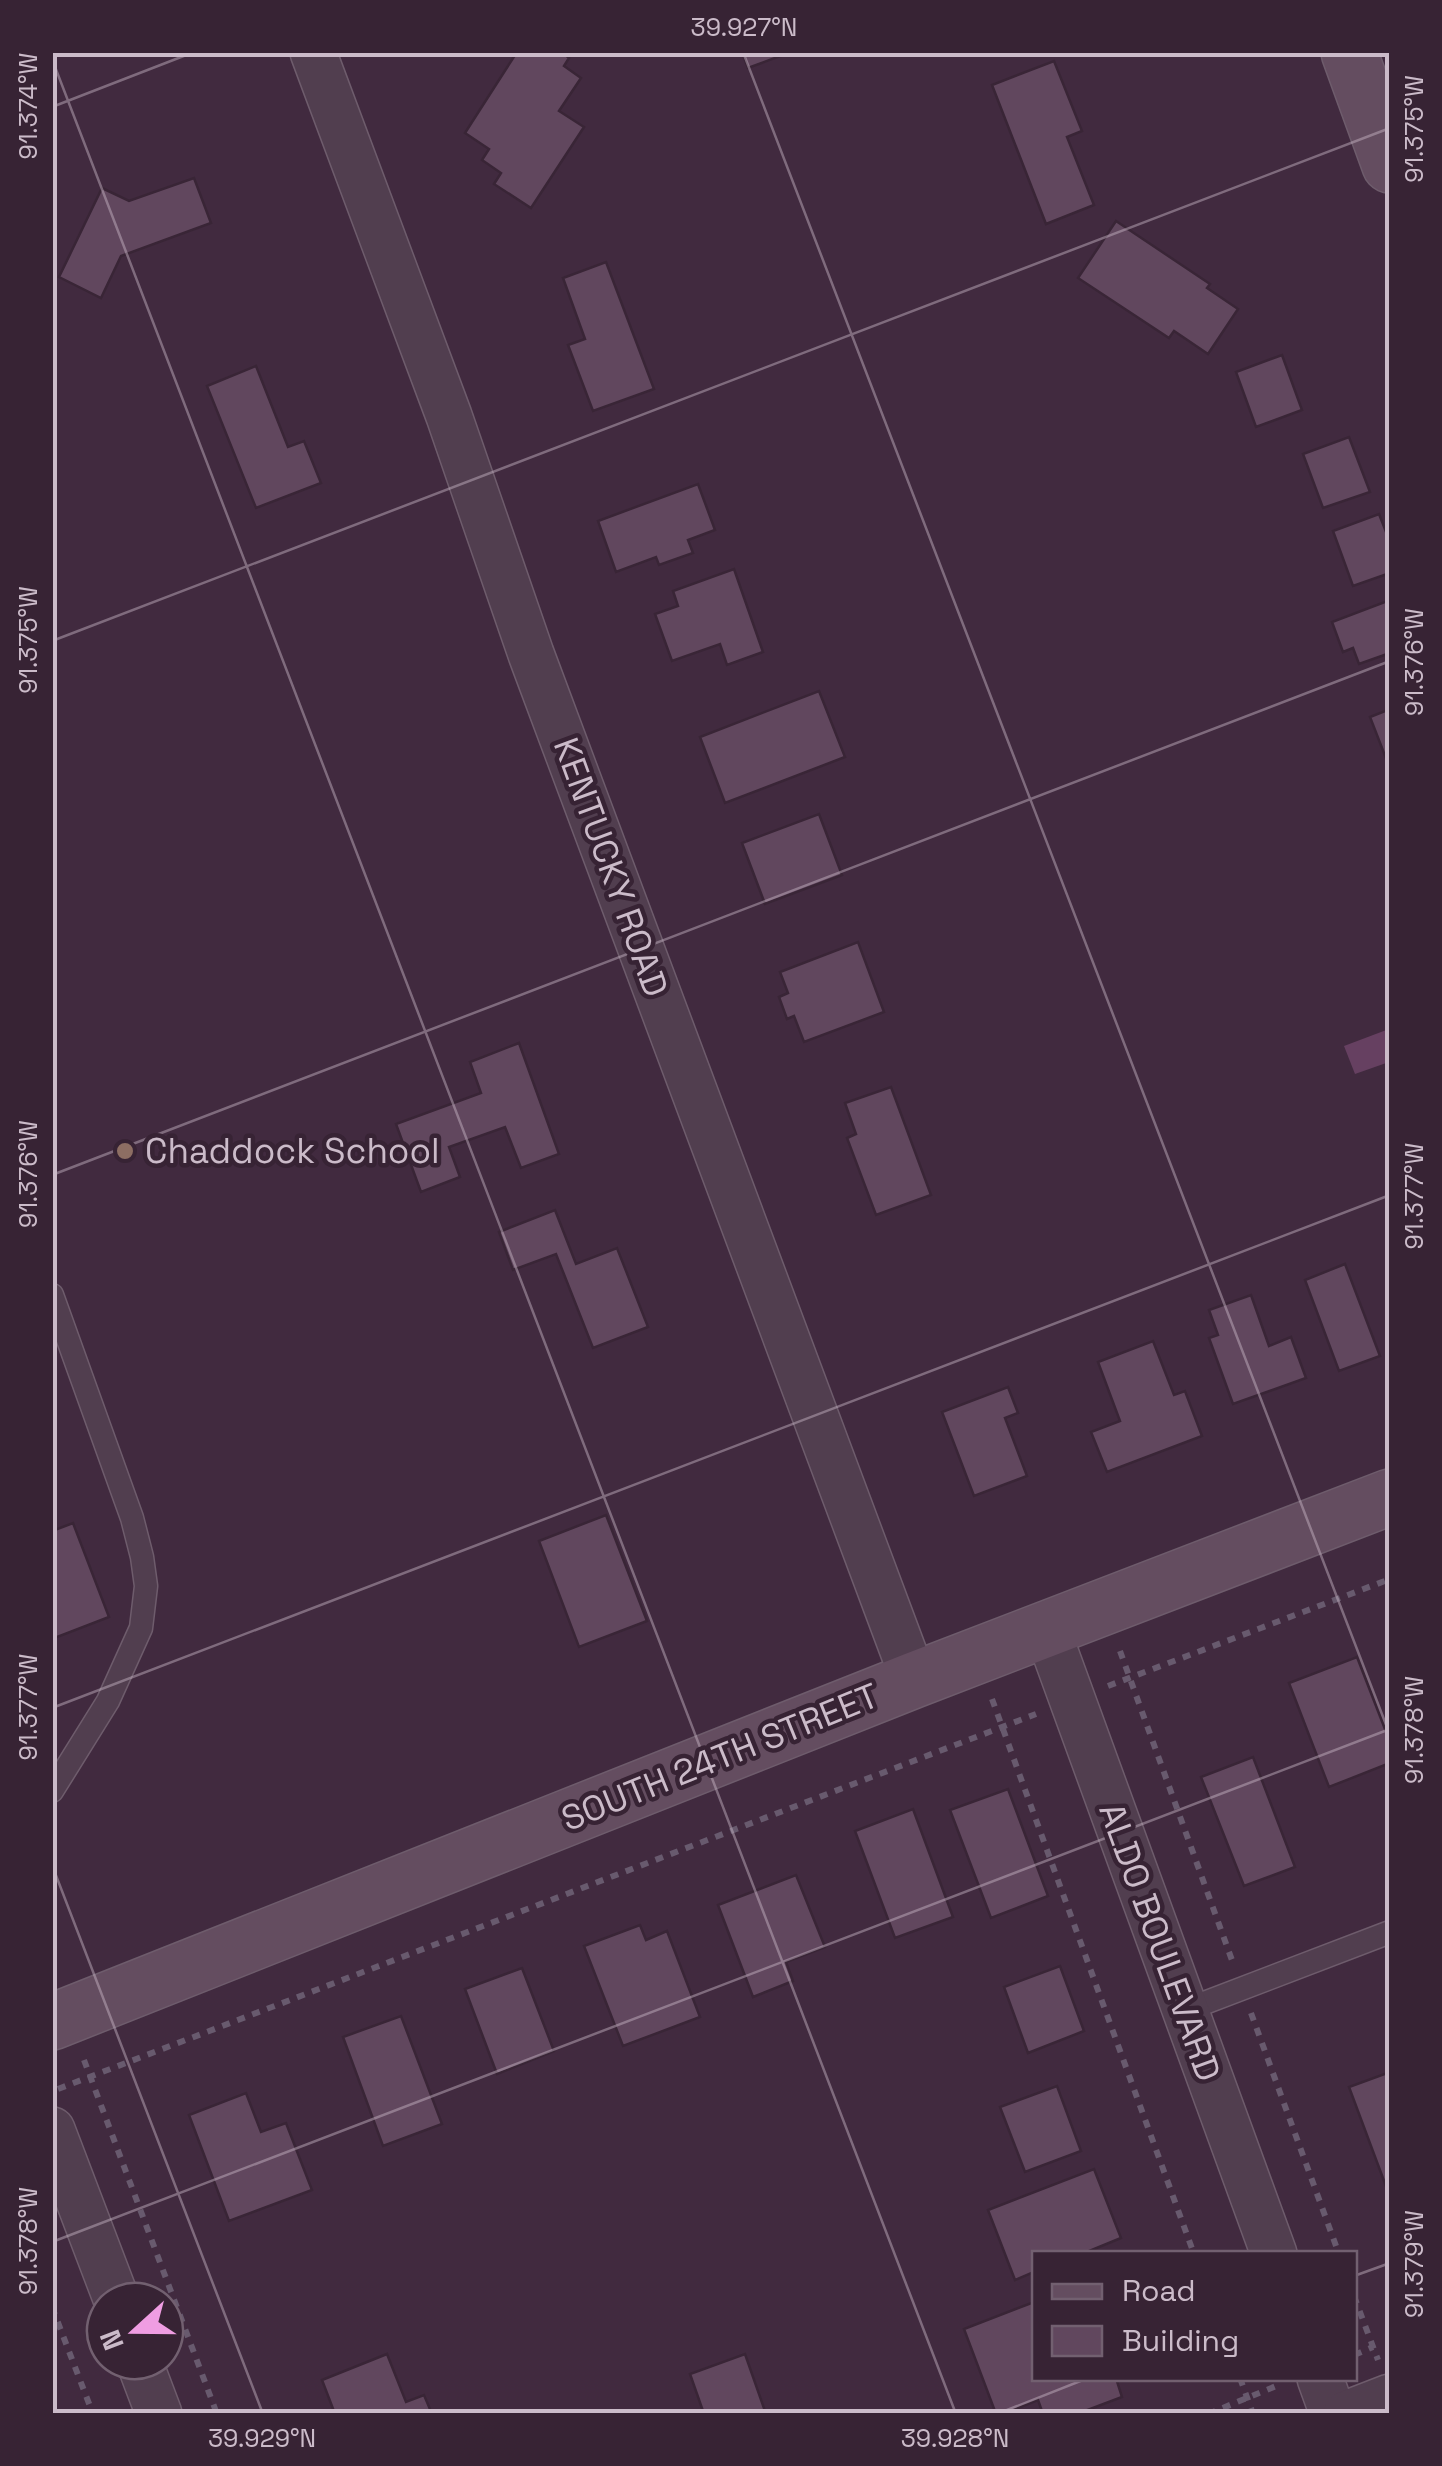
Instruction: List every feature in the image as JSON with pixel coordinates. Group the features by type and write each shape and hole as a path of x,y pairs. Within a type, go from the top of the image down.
{"main road":[{"path":"1349,52 1390,165"},
{"name":"SOUTH 24TH STREET","path":"60,2019 914,1680 1390,1498"}],"street":[{"name":"KENTUCKY ROAD","path":"313,52 449,416 531,654 914,1680"},
{"name":"ALDO BOULEVARD","path":"1046,1630 1273,2251"},
{"path":"52,2130 109,2281"},
{"path":"1346,2414 1384,2380"},
{"path":"147,2381 159,2414"},
{"path":"1321,2381 1333,2414"}],"lane":[{"path":"52,1295 132,1518 146,1586 141,1628 108,1702 52,1792"},
{"path":"1186,2010 1390,1932"}],"path":[{"path":"52,2092 1390,1579"},
{"path":"1104,1607 1338,2251"},
{"path":"976,1656 1193,2251"},
{"path":"60,2019 91,2077 217,2414"},
{"path":"1357,2304 1384,2380"},
{"path":"52,2307 92,2414"},
{"path":"1357,2354 1374,2348"},
{"path":"1241,2381 1253,2414"},
{"path":"1208,2414 1289,2381"}],"shaded area":[{"path":"1389,1029 1389,1062 1355,1074 1344,1046"}],"building":[{"path":"517,52 562,52 569,58 564,66 581,78 559,111 584,127 531,208 494,184 501,173 482,160 489,149 465,133"},
{"path":"742,52 791,52 748,68"},
{"path":"1054,61 1082,131 1067,137 1094,205 1046,224 992,85"},
{"path":"194,178 211,223 121,256 101,298 59,277 102,188 129,201"},
{"path":"1116,221 1210,284 1207,288 1238,309 1208,354 1174,331 1169,338 1078,278"},
{"path":"606,262 654,389 593,411 568,345 585,339 563,278"},
{"path":"1282,355 1302,410 1256,427 1236,372"},
{"path":"256,366 288,447 304,441 321,483 256,508 207,386"},
{"path":"1349,437 1370,492 1323,508 1303,454"},
{"path":"698,484 715,530 688,540 693,553 659,565 656,557 616,572 598,521"},
{"path":"1379,514 1390,542 1390,573 1353,586 1333,531"},
{"path":"734,569 763,652 727,665 720,644 672,661 655,614 678,606 673,591"},
{"path":"1390,600 1390,653 1359,664 1353,648 1343,652 1332,622"},
{"path":"819,691 845,757 725,803 700,737"},
{"path":"1390,709 1390,765 1389,766 1370,717"},
{"path":"819,814 842,875 765,904 742,843"},
{"path":"858,942 884,1012 804,1042 794,1016 787,1019 779,997 788,993 780,972"},
{"path":"519,1043 559,1154 521,1168 505,1127 449,1147 460,1177 421,1192 396,1124 481,1093 470,1062"},
{"path":"891,1087 931,1195 876,1215 847,1138 856,1134 845,1103"},
{"path":"555,1210 576,1264 617,1248 648,1327 593,1348 556,1254 513,1270 499,1232"},
{"path":"1345,1264 1380,1356 1339,1371 1305,1280"},
{"path":"1251,1295 1269,1346 1291,1337 1306,1378 1233,1404 1209,1338 1218,1335 1209,1310"},
{"path":"1153,1341 1174,1395 1185,1391 1202,1436 1107,1472 1091,1432 1120,1421 1098,1362"},
{"path":"1008,1387 1018,1413 1005,1418 1027,1476 974,1496 942,1412"},
{"path":"606,1515 647,1621 579,1647 539,1541"},
{"path":"73,1523 109,1617 52,1639 52,1531"},
{"path":"1357,1657 1390,1742 1390,1763 1329,1787 1289,1683"},
{"path":"1253,1757 1295,1867 1244,1886 1201,1777"},
{"path":"1008,1789 1048,1896 991,1918 950,1810"},
{"path":"913,1809 953,1917 895,1938 855,1831"},
{"path":"796,1875 825,1947 786,1962 793,1981 753,1997 718,1905"},
{"path":"640,1925 646,1940 667,1931 700,2017 623,2046 584,1946"},
{"path":"1060,1966 1084,2031 1028,2053 1004,1987"},
{"path":"522,1968 554,2051 497,2074 465,1989"},
{"path":"401,2016 442,2124 383,2146 343,2037"},
{"path":"1390,2072 1390,2197 1349,2087"},
{"path":"1057,2086 1081,2151 1025,2172 1000,2107"},
{"path":"246,2093 261,2132 286,2123 312,2190 229,2221 189,2115"},
{"path":"1094,2169 1121,2238 1089,2251 1032,2251 1032,2273 1015,2280 988,2210"},
{"path":"1032,2303 1032,2381 1117,2381 1122,2397 1077,2414 1043,2414 1038,2400 996,2414 964,2329"},
{"path":"387,2354 406,2402 424,2395 432,2414 335,2414 322,2380"},
{"path":"745,2354 766,2414 704,2414 690,2374"}],"place":[{"name":"Chaddock School","path":"125,1151"}]}
